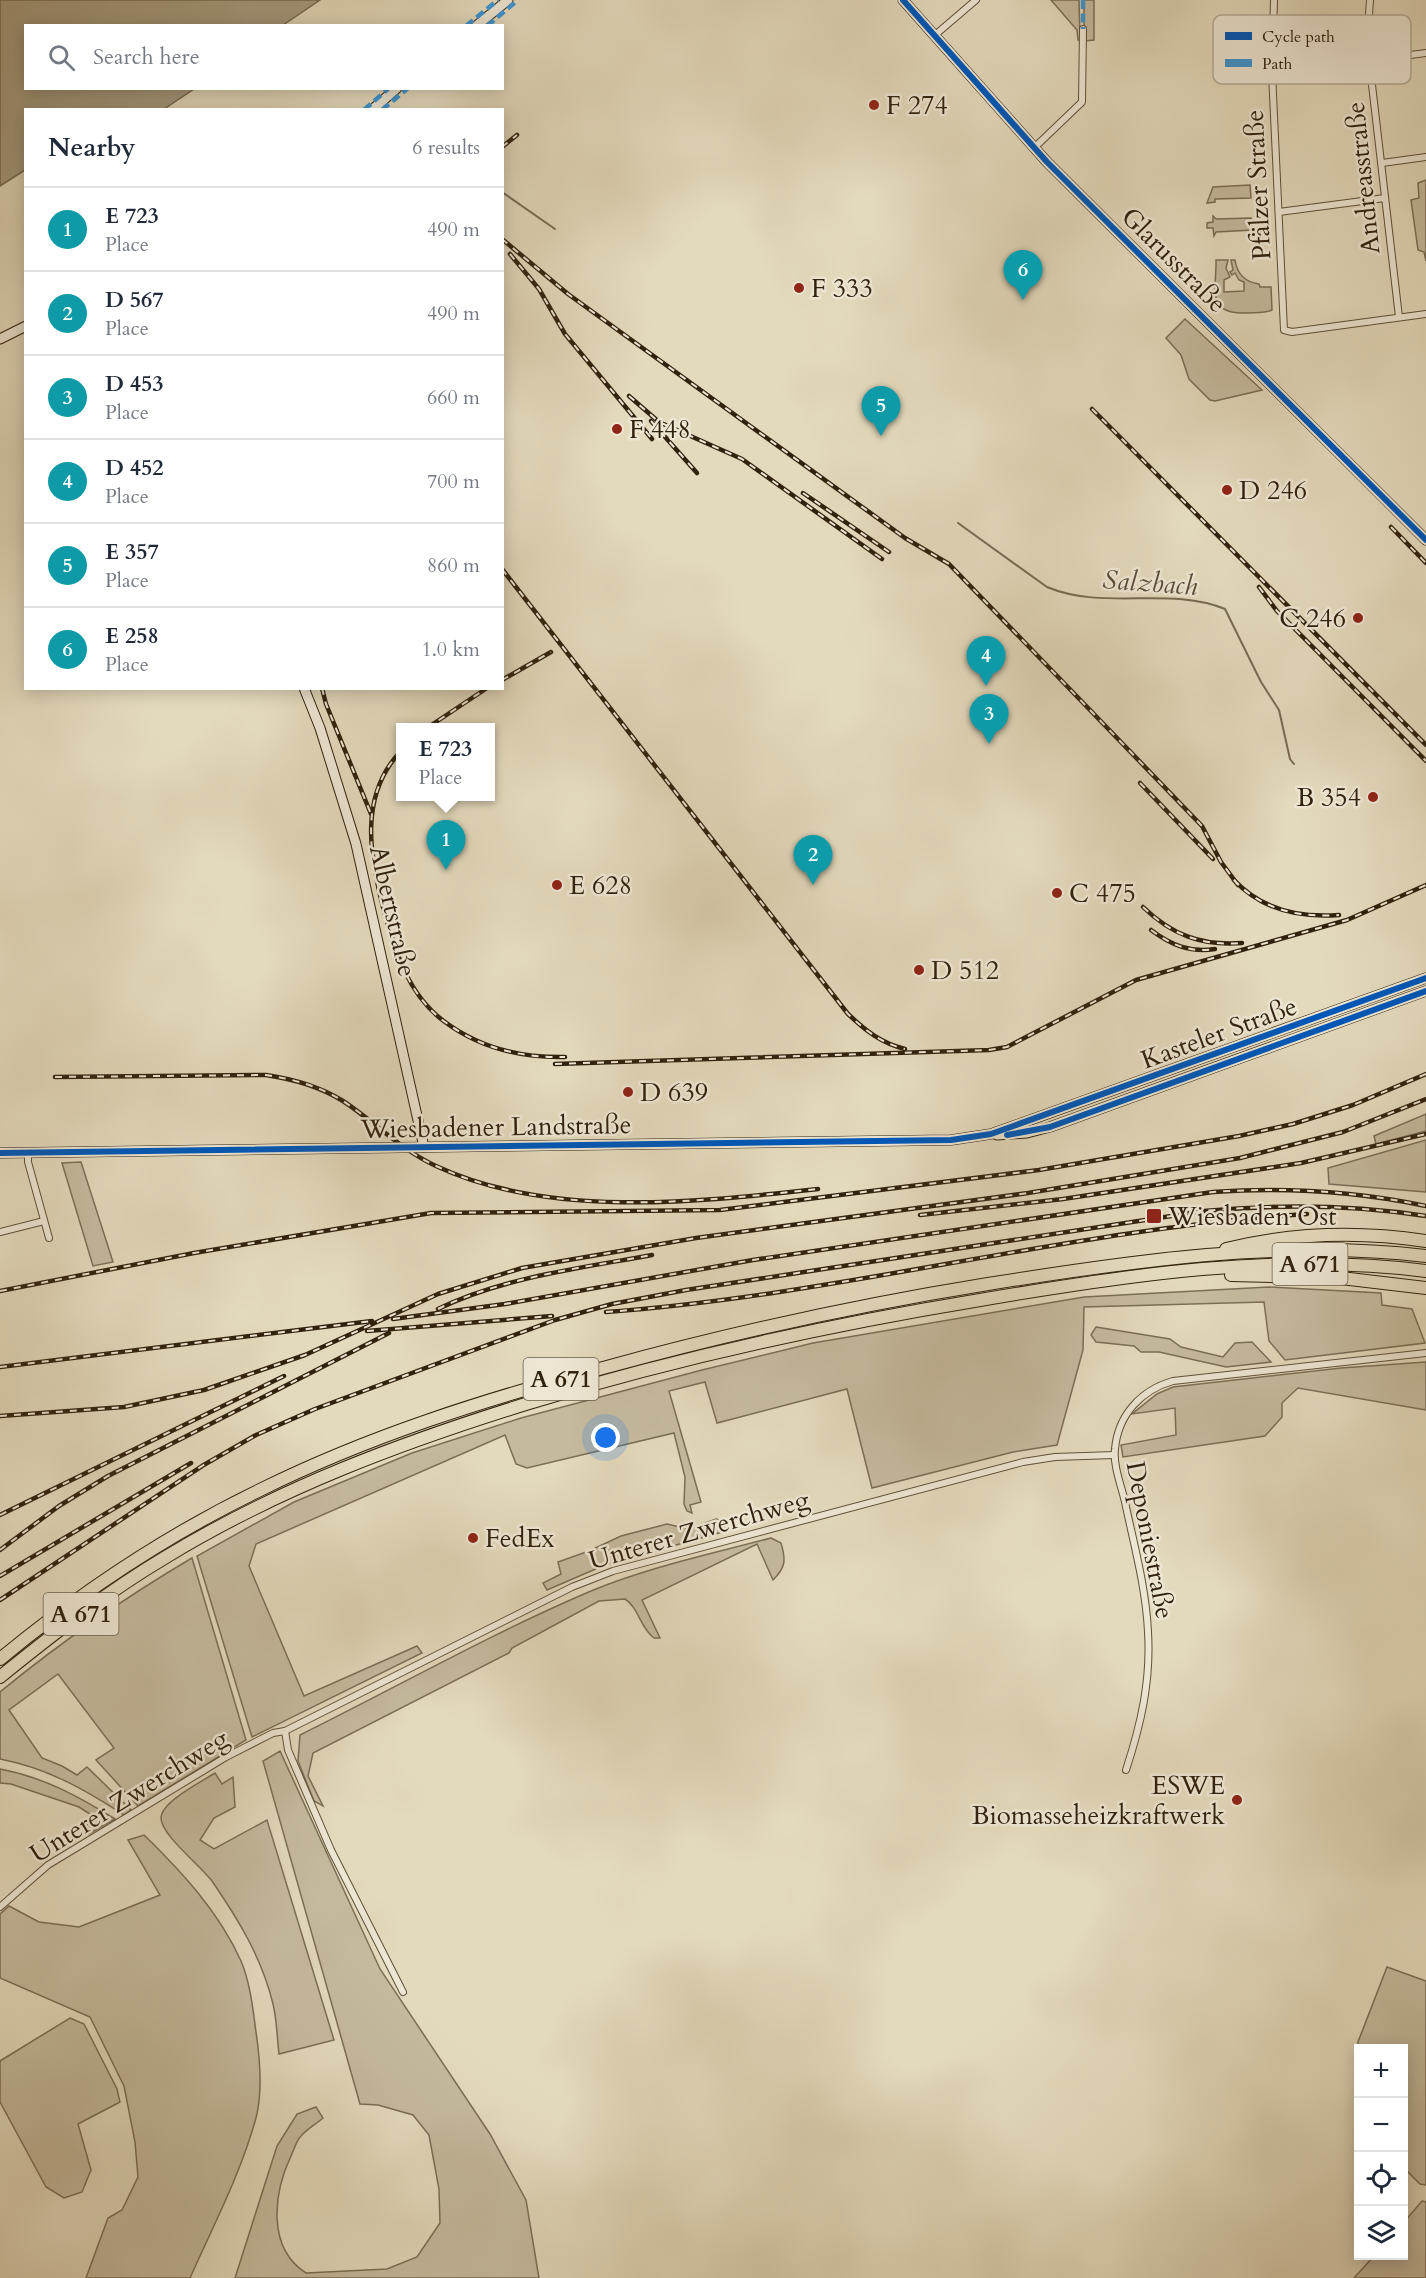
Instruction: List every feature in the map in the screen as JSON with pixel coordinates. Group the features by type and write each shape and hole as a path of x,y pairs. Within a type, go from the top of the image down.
{"highway":[{"path":"1196,1256 1249,1243 1304,1237 1368,1235 1426,1241"},
{"name":"A 671","path":"0,1659 94,1587 160,1545 202,1520 301,1471 389,1435 490,1401 653,1354 825,1314 938,1292 1196,1256 1331,1250 1426,1257"},
{"name":"A 671","path":"0,1677 101,1599 165,1557 208,1533 328,1474 432,1433 657,1367 827,1328 940,1306 1194,1271 1332,1263 1426,1270"},
{"path":"1194,1271 1364,1280 1426,1288"}],"main road":[{"path":"478,24 508,0"},
{"name":"Glarusstraße","path":"903,0 1034,148 1426,540"},
{"path":"374,108 396,90"},
{"path":"0,339 24,327"},
{"name":"Albertstraße","path":"305,690 320,728 356,844 424,1147"},
{"name":"Kasteler Straße","path":"1059,1110 1426,978"},
{"name":"Kasteler Straße","path":"1059,1123 1426,991"},
{"name":"Wiesbadener Landstraße","path":"991,1134 1059,1110"},
{"name":"Wiesbadener Landstraße","path":"0,1153 905,1142 1027,1133 1059,1123"}],"street":[{"path":"935,35 976,0"},
{"name":"Pfälzer Straße","path":"1274,0 1274,15"},
{"name":"Andreasstraße","path":"1369,15 1370,0"},
{"path":"1034,148 1082,102 1083,29"},
{"path":"1411,55 1426,53"},
{"name":"Pfälzer Straße","path":"1273,84 1285,332 1399,316"},
{"name":"Andreasstraße","path":"1372,84 1399,316"},
{"path":"1382,163 1426,157"},
{"path":"1279,212 1385,198"},
{"path":"1399,316 1426,314"},
{"path":"28,1152 28,1162 49,1238"},
{"path":"0,1232 44,1221"},
{"name":"Deponiestraße","path":"1126,1770 1145,1702 1149,1648 1144,1594 1114,1455 1120,1427 1129,1410 1142,1396 1165,1383 1426,1353"},
{"name":"Unterer Zwerchweg","path":"0,1907 48,1864 226,1757 273,1733 285,1731 572,1587 613,1571 1023,1462 1055,1457 1114,1455"},
{"path":"285,1731 288,1750 331,1850 403,1992"}],"shaded area":[{"path":"0,0 320,0 284,24 24,24 24,90 192,90 166,108 24,108 24,171 0,186"},
{"path":"1051,0 1079,0 1080,40 1078,40 1077,30"},
{"path":"1084,0 1094,0 1094,40 1084,41"},
{"path":"1426,180 1426,261 1424,252 1418,250 1411,200 1419,198 1418,183"},
{"path":"1250,185 1251,198 1215,199 1215,202 1207,203 1213,187"},
{"path":"1213,216 1216,219 1251,218 1252,230 1216,232 1214,236 1213,228 1207,228 1207,223 1213,222"},
{"path":"1216,260 1228,260 1226,268 1230,277 1224,280 1224,292 1244,291 1244,282 1239,280 1235,273 1232,275 1230,272 1233,270 1231,260 1235,260 1240,273 1246,279 1259,284 1260,287 1271,287 1272,310 1244,313 1223,309 1216,297"},
{"path":"1185,319 1262,390 1215,401 1210,400 1189,379 1181,355 1166,338"},
{"path":"1426,1114 1426,1131 1376,1144 1374,1136"},
{"path":"1426,1140 1426,1192 1329,1184 1328,1168"},
{"path":"81,1162 113,1262 93,1266 62,1163"},
{"path":"1269,1287 1381,1293 1382,1305 1412,1309 1425,1343 1285,1360 1269,1341 1264,1302 1084,1307 1083,1350 1057,1445 1013,1452 872,1488 847,1389 717,1423 705,1382 669,1391 701,1502 690,1505 692,1513 687,1511 684,1504 685,1477 674,1433 527,1468 516,1464 505,1435 256,1544 249,1566 304,1696 417,1646 422,1653 252,1737 197,1556 294,1502 412,1453 521,1418 813,1343 1084,1297"},
{"path":"1096,1327 1170,1339 1181,1347 1223,1357 1235,1343 1252,1342 1271,1362 1226,1367 1159,1352 1141,1352 1134,1346 1096,1342 1091,1335"},
{"path":"1426,1362 1426,1410 1298,1388 1282,1403 1282,1417 1265,1436 1123,1457 1121,1445 1176,1435 1175,1408 1132,1414 1157,1394 1173,1387 1341,1368"},
{"path":"716,1519 722,1521 726,1531 605,1565 547,1590 543,1583 561,1574 558,1562 621,1536 667,1524 689,1529"},
{"path":"771,1538 781,1543 784,1554 783,1567 773,1580 757,1544 642,1600 660,1638 654,1638 649,1634 633,1607 625,1599 599,1601 512,1648 509,1653 313,1753 308,1776 323,1806 314,1801 298,1761 300,1735 481,1642 591,1591 658,1568"},
{"path":"192,1558 246,1740 138,1806 96,1760 114,1748 58,1674 9,1710 42,1758 77,1775 87,1767 131,1810 124,1815 65,1781 34,1768 0,1759 0,1692 93,1621"},
{"path":"280,1751 380,1969 490,2134 526,2200 539,2278 235,2278 277,2146 297,2114 316,2107 323,2118 298,2140 280,2187 277,2219 279,2235 293,2262 306,2273 387,2269 417,2257 440,2223 439,2189 429,2135 413,2115 378,2105 360,2104 263,1761"},
{"path":"0,1769 60,1788 115,1819 89,1834 86,1827 93,1816 79,1807 11,1784 0,1783"},
{"path":"215,1773 222,1784 233,1777 235,1807 214,1818 200,1840 214,1849 267,1820 334,2040 279,2054 273,2004 256,1955 212,1881 167,1833 163,1825 161,1818 167,1805"},
{"path":"144,1835 172,1863 211,1909 241,1961 252,2005 260,2075 260,2097 250,2139 235,2179 190,2278 86,2278 108,2218 122,2210 138,2177 135,2142 124,2086 90,2017 0,1978 0,1914 9,1906 39,1922 79,1927 160,1895 128,1840"},
{"path":"1387,1967 1426,1981 1426,2185 1420,2184 1408,2172 1408,2044 1358,2044"},
{"path":"70,2018 84,2024 117,2089 120,2102 78,2124 91,2170 82,2192 64,2198 46,2187 0,2102 0,2061"},
{"path":"1422,2201 1426,2202 1426,2278 1354,2278 1370,2260 1408,2260 1408,2217"}],"waterway":[{"name":"Salzbach","path":"504,193 555,229"},
{"name":"Salzbach","path":"958,523 1047,587 1069,594 1091,597 1182,599 1204,602 1225,609 1261,682 1279,710 1290,759 1294,764"}],"railway":[{"path":"504,145 517,135"},
{"path":"504,241 568,294 905,538 949,564 1202,826 1221,862 1238,885"},
{"path":"510,254 539,289 565,334 652,439"},
{"path":"629,396 659,422 742,459 882,559"},
{"path":"1092,409 1426,745"},
{"path":"651,421 697,473"},
{"path":"803,493 889,552"},
{"path":"1391,527 1426,563"},
{"path":"504,572 848,1014 874,1036 905,1049"},
{"path":"1259,587 1277,611 1426,761"},
{"path":"504,679 551,652"},
{"path":"322,690 326,704 371,814"},
{"path":"434,723 484,690"},
{"path":"396,757 378,787 371,828 379,890 405,972 432,1011 472,1039 517,1053 565,1057"},
{"path":"1140,783 1213,859"},
{"path":"1234,880 1257,899 1282,910 1310,915 1339,915"},
{"path":"555,1064 989,1050 1007,1047 1136,980 1347,920 1426,885"},
{"path":"1143,907 1165,925 1188,937 1213,943 1242,943"},
{"path":"1151,930 1181,947 1197,950 1215,949"},
{"path":"0,1291 194,1253 431,1213 720,1210 1039,1170 1239,1136 1293,1124 1353,1105 1426,1074"},
{"path":"55,1077 266,1075 296,1081 325,1091 343,1101 411,1152 436,1166 480,1183 526,1194 575,1200 624,1202 724,1198 818,1189"},
{"path":"0,1416 124,1407 204,1390 305,1355 438,1294 522,1268 696,1238 1028,1193 1240,1158 1343,1132 1426,1099"},
{"path":"920,1215 1063,1199 1301,1163 1426,1134"},
{"path":"393,1319 505,1304 753,1260 1213,1192 1293,1190 1373,1197 1426,1206"},
{"path":"0,1600 202,1466 256,1435 315,1409 555,1320 612,1304 686,1290 1204,1211 1260,1207 1315,1207 1426,1216"},
{"path":"606,1312 694,1304 781,1292 1131,1233 1307,1214"},
{"path":"438,1309 463,1298 516,1281 652,1255"},
{"path":"367,1331 552,1316"},
{"path":"0,1367 372,1321"},
{"path":"0,1550 59,1506 108,1476 389,1333"},
{"path":"0,1515 284,1376"},
{"path":"0,1576 191,1463"}],"marked path":[{"path":"468,24 498,0"},
{"path":"489,24 518,0"},
{"path":"1083,0 1083,29"},
{"path":"366,108 387,90"},
{"path":"384,108 406,90"}],"cycle path":[{"path":"903,0 1047,162 1426,540"},
{"path":"0,1153 951,1140 991,1134 1426,978"},
{"path":"1007,1135 1050,1127 1426,991"}],"place":[{"name":"F 274","path":"874,105"},
{"name":"F 333","path":"799,288"},
{"name":"E 258","path":"1023,300"},
{"name":"F 448","path":"617,429"},
{"name":"E 357","path":"881,436"},
{"name":"D 246","path":"1227,490"},
{"name":"C 246","path":"1358,618"},
{"name":"D 452","path":"986,686"},
{"name":"D 453","path":"989,744"},
{"name":"B 354","path":"1373,797"},
{"name":"E 723","path":"446,870"},
{"name":"E 628","path":"557,885"},
{"name":"D 567","path":"813,885"},
{"name":"C 475","path":"1057,893"},
{"name":"D 512","path":"919,970"},
{"name":"D 639","path":"628,1092"},
{"name":"Wiesbaden Ost","path":"1154,1216"},
{"name":"FedEx","path":"473,1538"},
{"name":"ESWE Biomasseheizkraftwerk","path":"1237,1800"}]}
